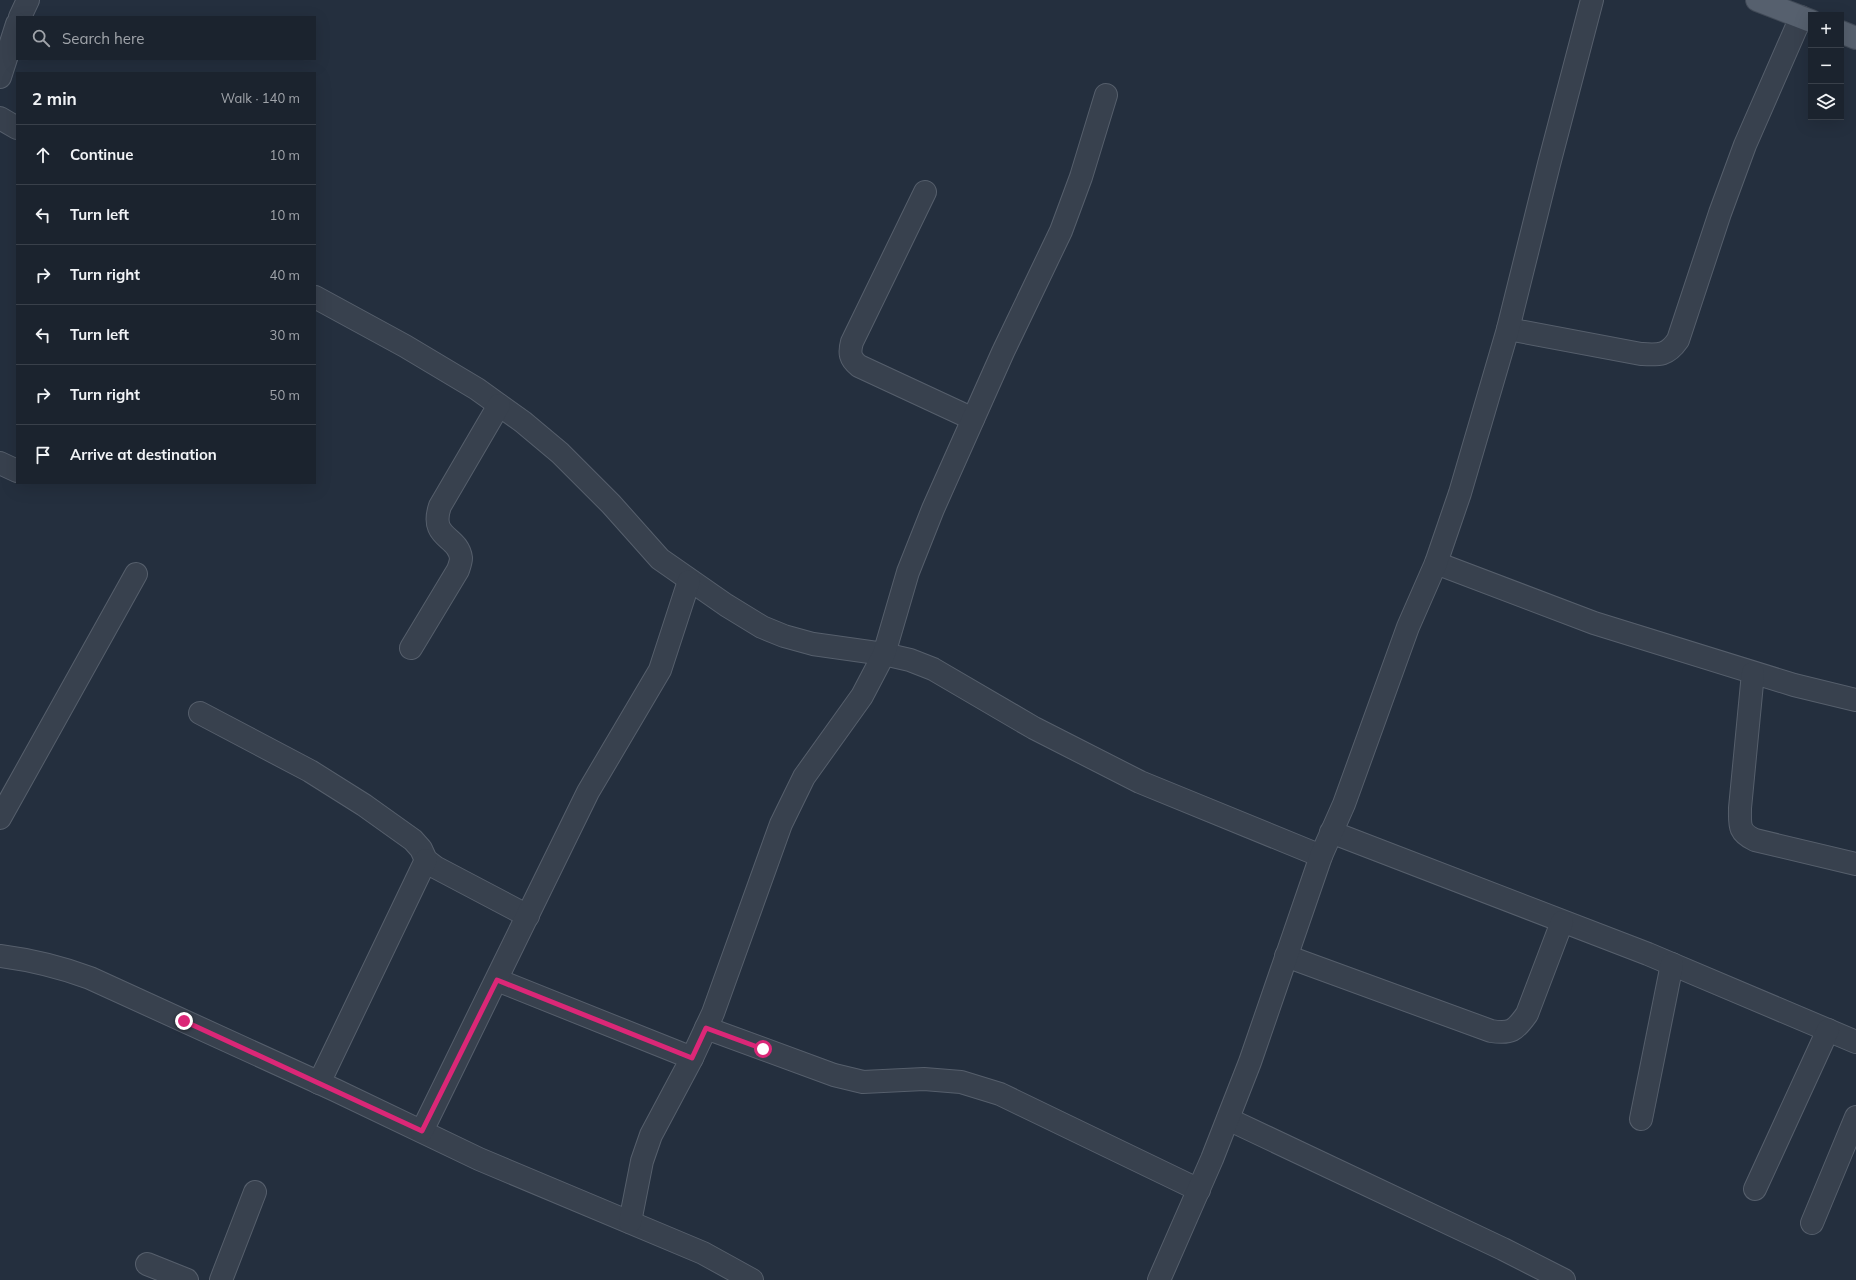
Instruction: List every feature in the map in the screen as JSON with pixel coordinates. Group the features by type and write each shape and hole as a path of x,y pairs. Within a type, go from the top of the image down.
{"main road":[{"path":"1757,0 1797,12"},
{"path":"1844,33 1856,38"}],"street":[{"path":"17,16 28,0"},
{"path":"1160,1280 1199,1190 1250,1062 1321,856 1344,804 1408,627 1436,563 1460,493 1508,330 1549,164 1592,0"},
{"path":"1508,330 1641,354 1660,355 1671,350 1678,340 1720,213 1797,12"},
{"path":"0,77 13,22"},
{"path":"630,1222 642,1161 651,1134 692,1058 713,1013 784,818 804,777 862,696 884,654 908,572 933,509 973,418 1060,231 1081,177 1106,95"},
{"path":"0,118 16,127"},
{"path":"925,192 852,342 850,351 852,360 859,366 973,418"},
{"path":"316,298 405,346 477,389 500,405 560,453 611,504 660,559 689,581 762,627 784,636 813,644 884,654 910,660 933,669 1034,728 1140,782 1321,856"},
{"path":"411,648 458,570 461,559 457,548 437,524 437,515 440,506 500,405"},
{"path":"0,463 16,471"},
{"path":"1436,563 1594,623 1753,673 1794,685 1856,700"},
{"path":"0,818 136,574"},
{"path":"422,1131 588,792 660,670 689,581"},
{"path":"1753,673 1740,808 1740,827 1745,835 1755,840 1856,864"},
{"path":"200,714 310,771 364,805 413,840 426,860 435,867 528,916"},
{"path":"1331,832 1672,964 1856,1042"},
{"path":"320,1083 426,860"},
{"path":"1286,956 1491,1031 1507,1033 1518,1027 1527,1014 1562,922"},
{"path":"0,956 24,959 61,968 90,978 320,1083 486,1162 703,1253 752,1280"},
{"path":"1641,1119 1672,964"},
{"path":"497,980 692,1058"},
{"path":"706,1028 834,1075 864,1082 924,1079 961,1082 1000,1094 1199,1190"},
{"path":"1755,1189 1828,1030"},
{"path":"1812,1223 1856,1117"},
{"path":"1228,1119 1503,1249 1564,1280"},
{"path":"222,1280 255,1192"},
{"path":"147,1264 187,1280"}],"route":[{"path":"184,1021 422,1131 497,980 692,1058 706,1028 763,1049"}]}
